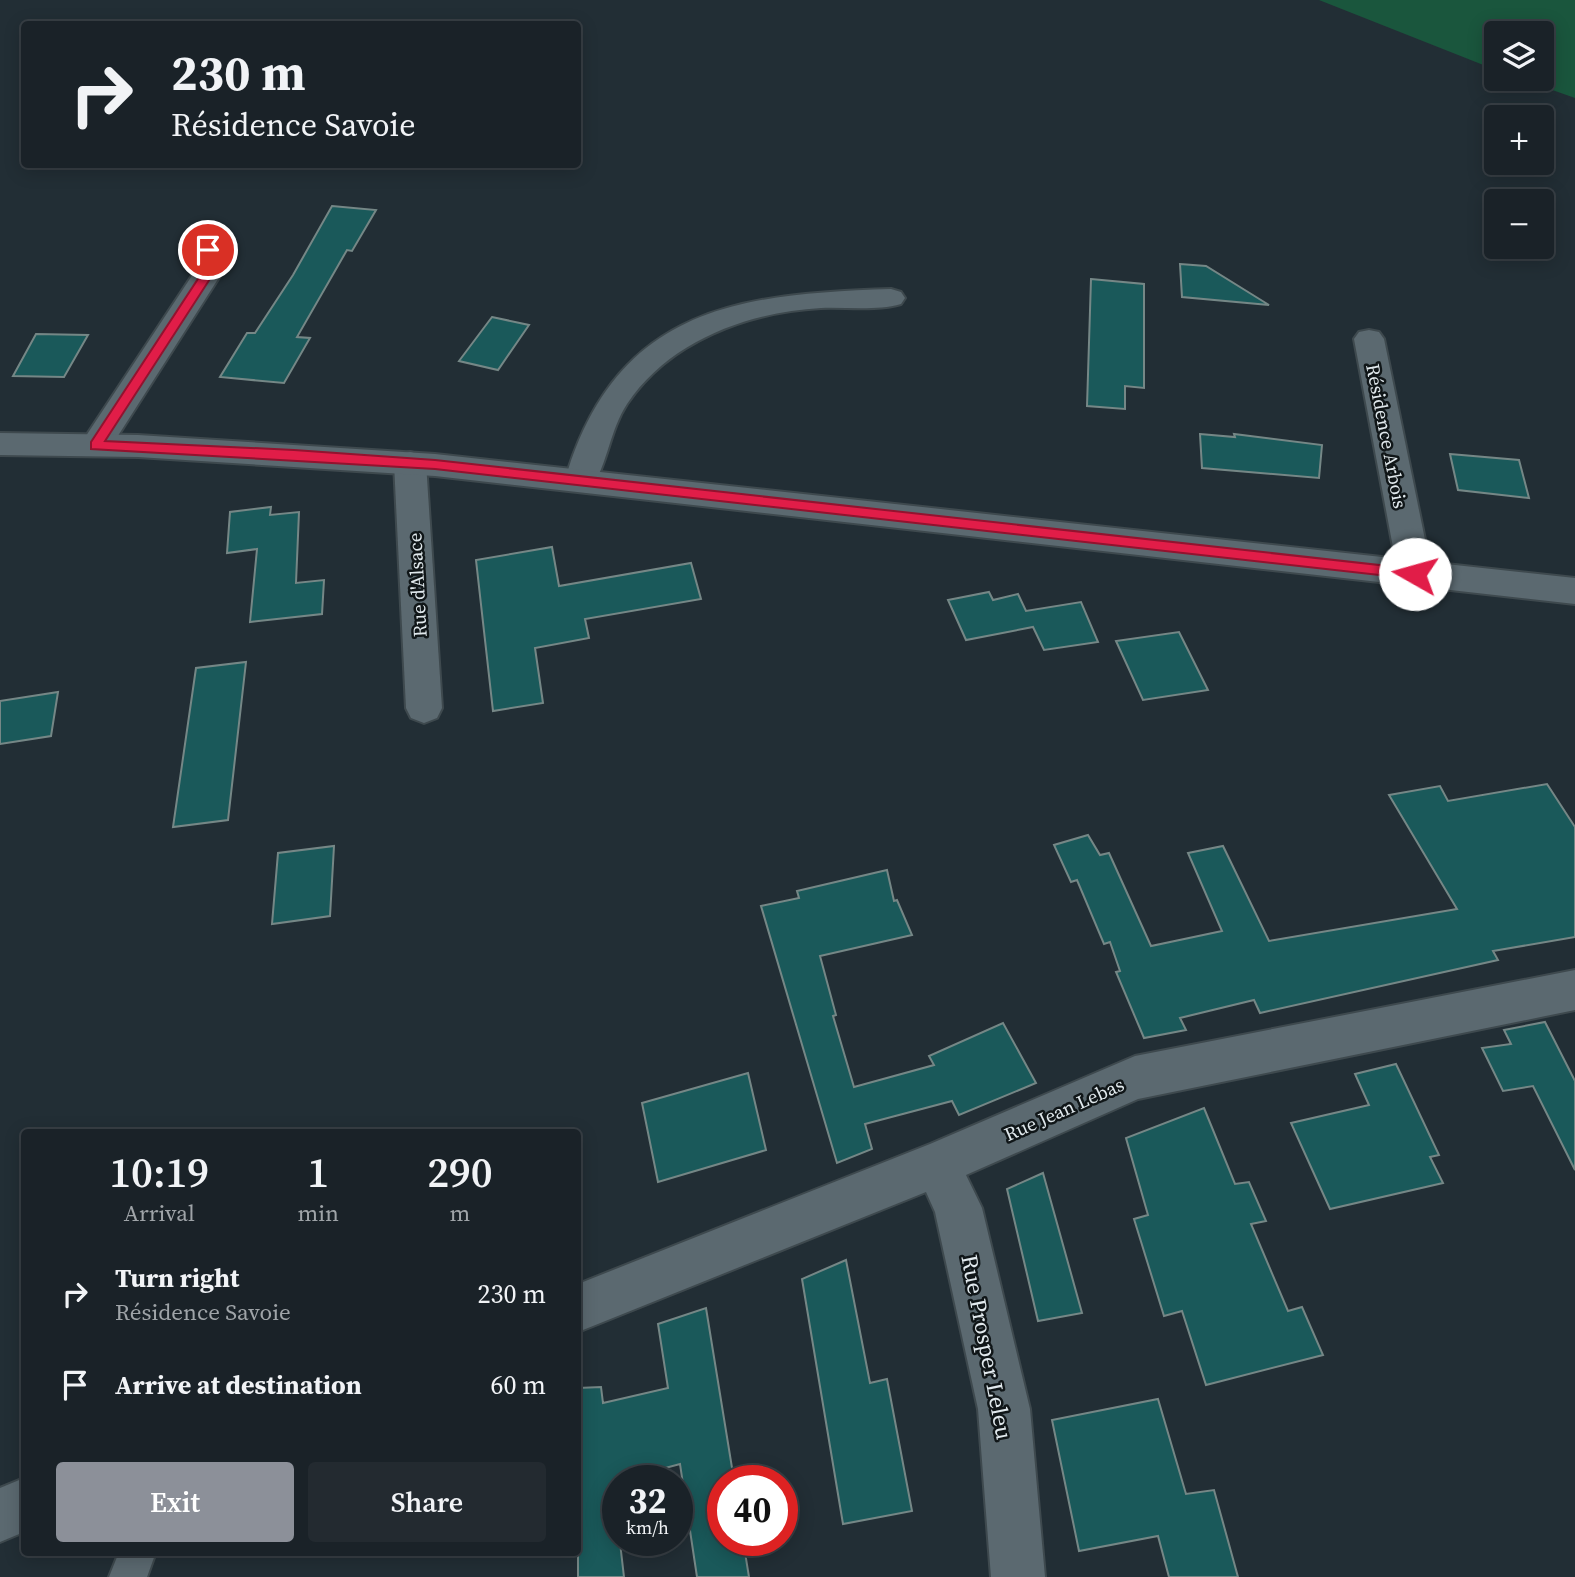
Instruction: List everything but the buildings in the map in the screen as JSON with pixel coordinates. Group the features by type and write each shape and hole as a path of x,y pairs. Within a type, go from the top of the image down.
{"street":[{"path":"96,446 213,265 208,250"},
{"path":"580,480 601,424 614,399 646,364 683,338 722,320 779,305 810,300 891,298"},
{"name":"Résidence Arbois","path":"1369,340 1415,574"},
{"path":"0,444 96,446 410,463 1575,591"},
{"name":"Rue d'Alsace","path":"410,463 424,708"},
{"name":"Rue Jean Lebas","path":"581,1307 937,1164 1135,1078 1575,990"},
{"name":"Rue Prosper Leleu","path":"937,1164 958,1208 1004,1409 1018,1577"},
{"path":"0,1515 21,1507"}],"lane":[{"path":"128,1577 136,1556"}],"green space":[{"path":"1319,0 1575,0 1575,98 1554,91 1554,21 1484,21 1484,65"}],"route":[{"path":"208,250 213,265 96,446 387,460 761,499 1415,574"}]}
